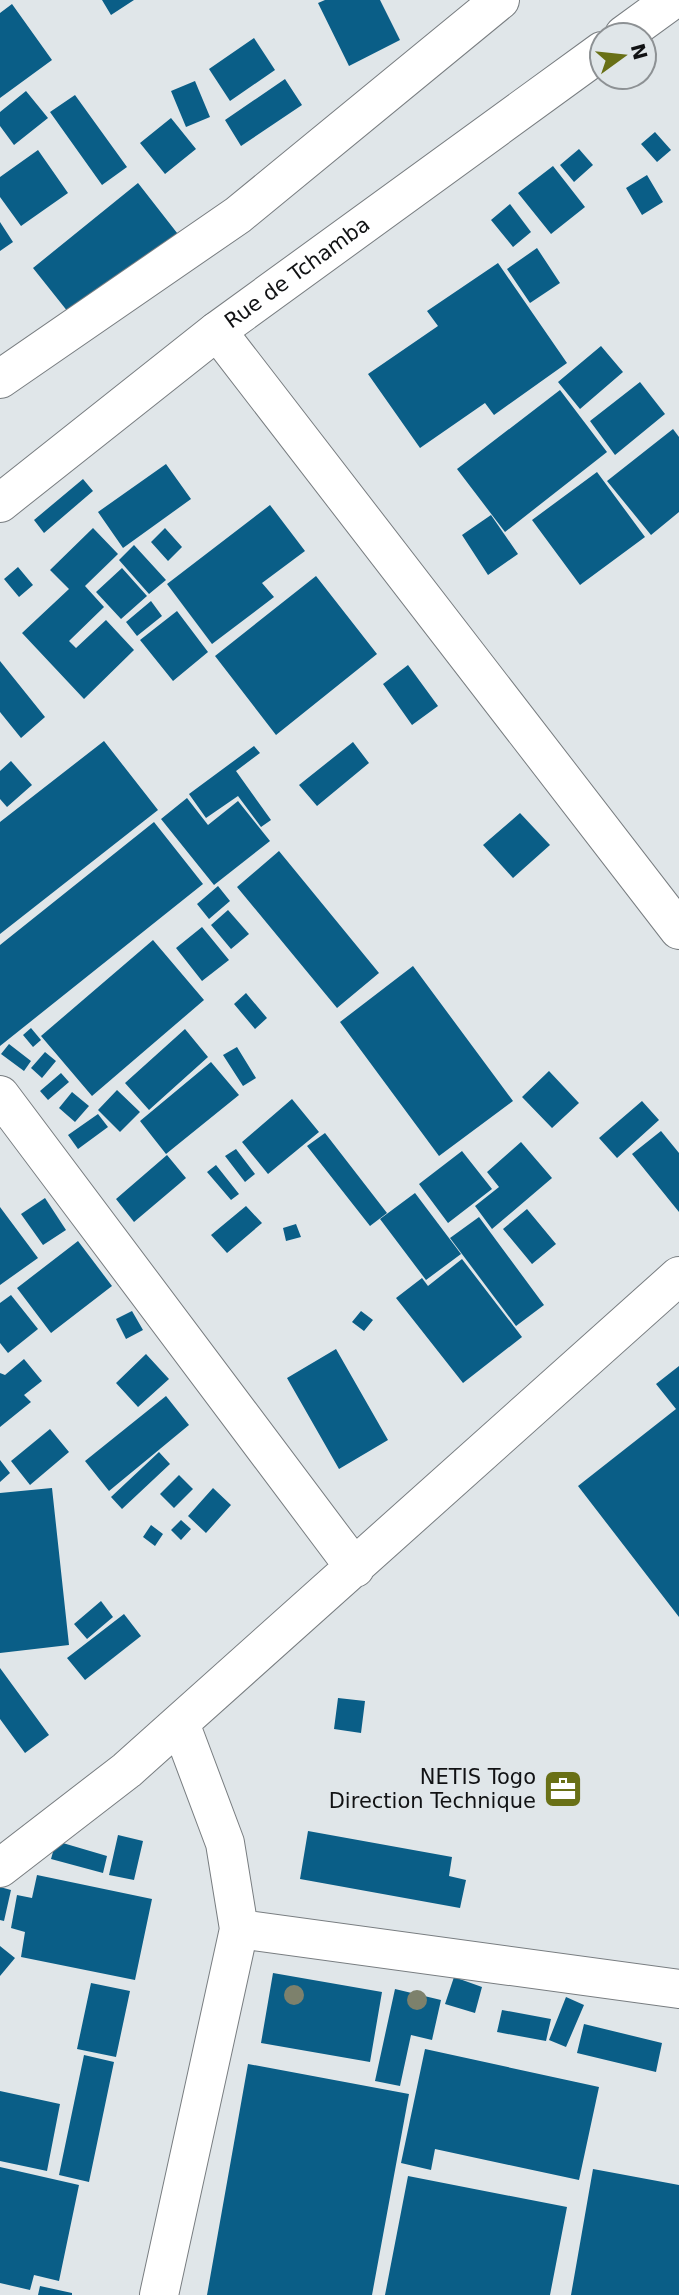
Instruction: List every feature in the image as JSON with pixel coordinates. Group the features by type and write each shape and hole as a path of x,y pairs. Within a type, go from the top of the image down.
{"street":[{"path":"2,373 238,215 500,0"},
{"path":"643,21 672,0"},
{"name":"Rue de Tchamba","path":"0,503 216,331 588,61"},
{"path":"216,331 679,930"},
{"path":"0,1095 355,1568"},
{"path":"0,1868 127,1770 679,1276"},
{"path":"159,2295 239,1929 225,1843 180,1723"},
{"path":"239,1929 679,1989"}],"building":[{"path":"102,0 134,0 111,15"},
{"path":"325,0 380,0 400,40 349,66 318,3"},
{"path":"12,4 52,60 0,98 0,13"},
{"path":"254,38 275,70 230,101 209,69"},
{"path":"285,79 302,105 241,146 225,120"},
{"path":"195,81 210,117 186,127 171,91"},
{"path":"26,91 48,118 14,145 0,126 0,112"},
{"path":"75,95 127,167 102,185 50,112"},
{"path":"171,118 196,149 165,174 140,143"},
{"path":"655,132 671,150 657,162 641,144"},
{"path":"579,149 593,165 574,182 560,165"},
{"path":"38,150 68,193 21,226 0,197 0,177"},
{"path":"553,166 585,207 551,234 518,193"},
{"path":"647,175 663,202 642,215 626,188"},
{"path":"138,183 181,238 76,322 33,268"},
{"path":"510,204 531,232 513,247 491,220"},
{"path":"0,222 13,242 0,251"},
{"path":"537,248 560,283 530,303 507,269"},
{"path":"498,263 567,363 494,415 485,403 420,448 368,374 438,326 427,311"},
{"path":"601,346 623,372 580,409 558,382"},
{"path":"640,382 665,414 615,455 590,421"},
{"path":"560,390 607,452 505,532 457,469"},
{"path":"673,429 679,437 679,512 651,535 607,481"},
{"path":"166,464 191,499 123,548 98,512"},
{"path":"597,472 645,537 580,585 532,520"},
{"path":"83,479 93,491 44,533 34,520"},
{"path":"270,505 305,551 262,583 274,597 212,644 167,584"},
{"path":"491,515 518,554 488,575 462,535"},
{"path":"93,528 118,554 85,586 104,607 69,641 76,648 106,620 134,650 84,699 22,633 69,589 50,570"},
{"path":"165,528 182,547 168,561 151,542"},
{"path":"134,545 166,580 149,594 119,560"},
{"path":"18,567 33,585 19,597 4,579"},
{"path":"122,568 147,596 121,619 96,592"},
{"path":"316,576 377,654 276,735 215,656"},
{"path":"151,601 162,616 137,636 126,622"},
{"path":"177,611 208,652 173,681 140,640"},
{"path":"0,661 45,717 21,738 0,712"},
{"path":"408,665 438,706 412,725 383,684"},
{"path":"104,741 158,810 0,934 0,822"},
{"path":"353,742 369,763 317,806 299,785"},
{"path":"254,746 260,753 236,771 271,820 261,827 238,796 206,818 189,794"},
{"path":"11,761 32,785 7,807 0,799 0,771"},
{"path":"187,798 208,825 238,801 270,841 214,885 161,819"},
{"path":"520,813 550,845 513,878 483,845"},
{"path":"154,822 203,884 0,1046 0,945"},
{"path":"279,851 379,973 337,1008 237,887"},
{"path":"218,886 230,901 209,919 197,904"},
{"path":"228,910 249,934 231,949 211,925"},
{"path":"202,927 229,960 202,981 176,948"},
{"path":"153,940 204,1000 92,1096 41,1036"},
{"path":"413,966 513,1101 439,1156 340,1022"},
{"path":"246,993 267,1018 255,1029 234,1004"},
{"path":"31,1028 41,1040 33,1047 23,1035"},
{"path":"185,1029 208,1057 149,1110 125,1083"},
{"path":"9,1044 31,1061 24,1071 1,1054"},
{"path":"237,1047 256,1078 243,1086 223,1055"},
{"path":"45,1052 56,1061 42,1078 31,1068"},
{"path":"211,1062 239,1095 166,1154 140,1121"},
{"path":"549,1071 579,1103 552,1128 522,1097"},
{"path":"61,1073 69,1082 48,1100 40,1091"},
{"path":"117,1090 140,1112 120,1132 98,1110"},
{"path":"72,1092 89,1106 75,1122 59,1108"},
{"path":"292,1099 319,1132 268,1174 242,1142"},
{"path":"642,1101 659,1120 617,1158 599,1138"},
{"path":"98,1114 108,1127 78,1149 68,1135"},
{"path":"661,1131 679,1153 679,1212 632,1154"},
{"path":"325,1133 387,1213 370,1226 307,1146"},
{"path":"521,1142 552,1178 492,1229 475,1206 499,1187 487,1172"},
{"path":"236,1149 255,1174 245,1182 225,1156"},
{"path":"462,1151 492,1189 448,1223 419,1184"},
{"path":"167,1155 186,1178 134,1222 116,1199"},
{"path":"216,1165 239,1194 231,1200 207,1172"},
{"path":"415,1193 461,1254 426,1280 380,1219"},
{"path":"45,1198 66,1230 43,1245 21,1214"},
{"path":"246,1206 262,1223 227,1253 211,1235"},
{"path":"0,1207 38,1258 0,1285"},
{"path":"527,1209 556,1244 532,1264 503,1229"},
{"path":"479,1217 544,1305 516,1326 450,1238"},
{"path":"296,1224 301,1237 286,1241 283,1228"},
{"path":"78,1241 112,1286 51,1333 17,1288"},
{"path":"462,1259 522,1337 463,1383 396,1298 422,1278 428,1286"},
{"path":"11,1295 38,1329 8,1353 0,1343 0,1303"},
{"path":"132,1311 143,1330 126,1339 116,1319"},
{"path":"361,1311 373,1320 364,1331 352,1322"},
{"path":"336,1349 388,1440 339,1469 287,1378"},
{"path":"146,1354 169,1379 138,1407 116,1383"},
{"path":"24,1359 42,1381 24,1395 31,1402 0,1427 0,1373 5,1375"},
{"path":"679,1366 679,1617 578,1486 676,1409 656,1384"},
{"path":"166,1396 189,1425 109,1491 85,1461"},
{"path":"50,1429 69,1452 30,1485 11,1461"},
{"path":"159,1452 170,1464 122,1509 111,1497"},
{"path":"0,1460 10,1473 0,1482"},
{"path":"179,1475 193,1489 174,1508 160,1494"},
{"path":"52,1488 69,1645 0,1653 0,1493"},
{"path":"213,1488 231,1505 206,1533 188,1516"},
{"path":"181,1520 191,1529 181,1540 171,1530"},
{"path":"151,1525 163,1534 155,1546 143,1537"},
{"path":"101,1601 113,1617 87,1639 74,1624"},
{"path":"124,1614 141,1636 85,1680 67,1658"},
{"path":"0,1668 49,1735 25,1753 0,1719"},
{"path":"338,1698 365,1701 361,1733 334,1729"},
{"path":"308,1831 452,1857 449,1876 466,1880 460,1908 300,1879"},
{"path":"118,1835 143,1841 134,1880 109,1875"},
{"path":"56,1841 107,1856 103,1873 51,1859"},
{"path":"37,1875 152,1899 135,1980 21,1957 25,1932 11,1928 17,1895 32,1898"},
{"path":"0,1887 11,1890 4,1921 0,1920"},
{"path":"0,1946 15,1958 0,1976"},
{"path":"273,1973 382,1992 370,2062 261,2043"},
{"path":"454,1977 482,1987 475,2013 445,2004"},
{"path":"91,1983 130,1991 116,2057 77,2049"},
{"path":"395,1989 441,2000 432,2040 411,2035 400,2086 375,2081"},
{"path":"566,1997 584,2005 566,2047 549,2040"},
{"path":"502,2010 551,2019 546,2041 497,2032"},
{"path":"584,2024 662,2043 656,2072 577,2053"},
{"path":"425,2049 599,2087 579,2180 435,2149 431,2170 401,2163"},
{"path":"84,2055 114,2062 89,2182 59,2175"},
{"path":"248,2064 409,2094 372,2295 207,2295"},
{"path":"0,2091 60,2104 47,2171 0,2161"},
{"path":"0,2167 79,2185 59,2281 34,2275 30,2290 0,2283"},
{"path":"593,2169 679,2185 679,2295 571,2295"},
{"path":"408,2176 567,2207 550,2295 385,2295"},
{"path":"40,2286 72,2293 72,2295 38,2295"}],"place":[{"name":"NETIS Togo Direction Technique","path":"563,1789"}]}
